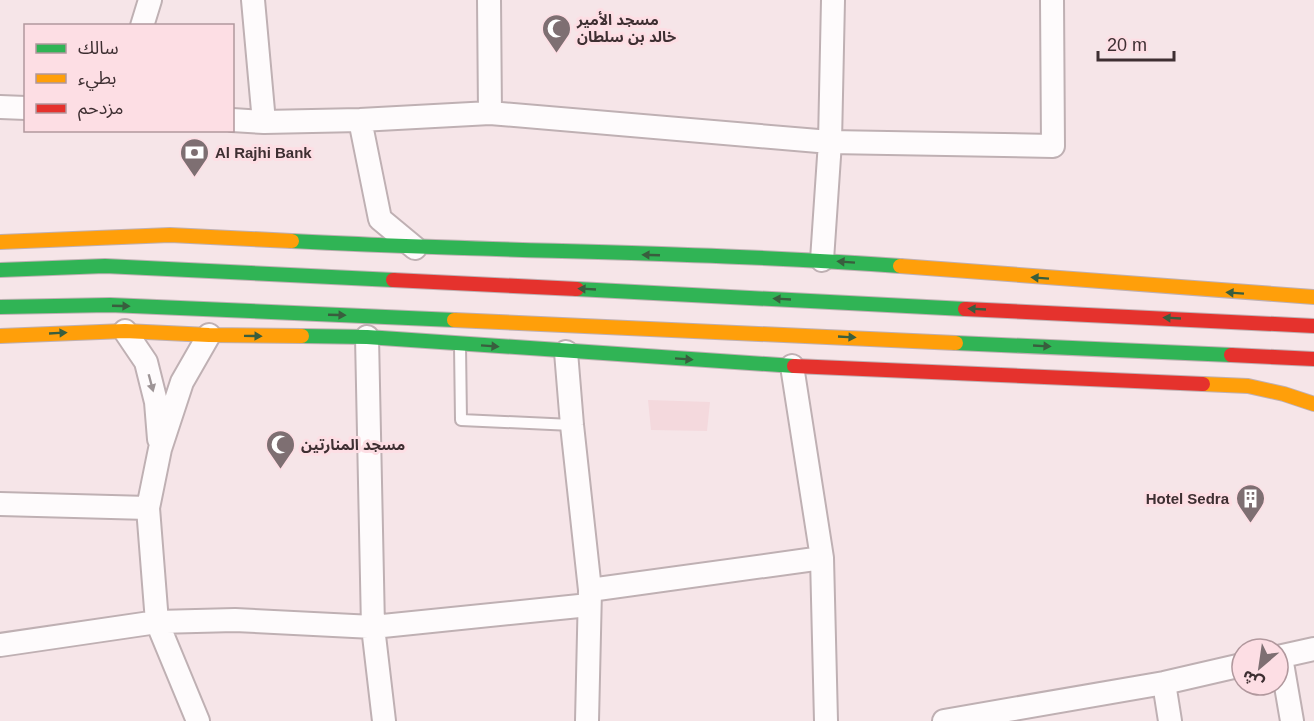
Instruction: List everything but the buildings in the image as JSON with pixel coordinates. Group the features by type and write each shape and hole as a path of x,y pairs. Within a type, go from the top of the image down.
{"main road":[{"path":"0,242 170,235 415,248 822,260 1314,297"},
{"path":"0,270 105,266 1314,326"},
{"path":"1272,295 1304,284"},
{"path":"0,307 122,306 1314,359"},
{"path":"0,336 125,331 367,338 792,366 1248,386 1314,404"}],"street":[{"path":"143,24 150,0"},
{"path":"253,0 264,122"},
{"path":"489,0 490,113"},
{"path":"822,260 830,141 833,0"},
{"path":"234,120 264,122 360,120 490,113 830,141 1053,146 1052,0"},
{"path":"0,107 24,108"},
{"path":"360,120 380,219 415,248"},
{"path":"125,331 146,362 156,402 160,449"},
{"path":"198,721 157,622 148,508 160,449 182,382 209,335"},
{"path":"367,338 373,627 384,721"},
{"path":"566,351 590,597 587,721"},
{"path":"792,366 822,558 826,721"},
{"path":"0,504 148,508"},
{"path":"0,645 157,622 235,620 373,627 590,597 822,558"},
{"path":"1290,655 1314,649"},
{"path":"945,721 1064,711 1164,682 1230,668"},
{"path":"1164,682 1170,721"},
{"path":"1288,697 1292,721"}],"lane":[{"path":"460,344 461,420 572,425"}],"shaded area":[{"path":"648,400 710,402 707,431 651,430"}],"traffic: fast":[{"path":"292,241 748,257 900,266"},
{"path":"0,270 105,266 393,280"},
{"path":"577,289 965,309"},
{"path":"0,307 110,305 454,320"},
{"path":"302,336 367,337 794,366"},
{"path":"956,343 1231,355"}],"traffic: slow":[{"path":"0,242 170,235 292,241"},
{"path":"900,266 1314,297"},
{"path":"454,320 956,343"},
{"path":"0,336 125,331 302,336"},
{"path":"1203,384 1248,386 1314,404"}],"traffic: jam":[{"path":"393,280 577,289"},
{"path":"965,309 1314,326"},
{"path":"1231,355 1314,359"},
{"path":"794,366 1203,384"}],"place":[{"name":"مسجد الأمير خالد بن سلطان","path":"556,54"},
{"name":"Al Rajhi Bank","path":"194,178"},
{"name":"مسجد المنارتين","path":"280,470"},
{"name":"Hotel Sedra","path":"1250,524"}]}
